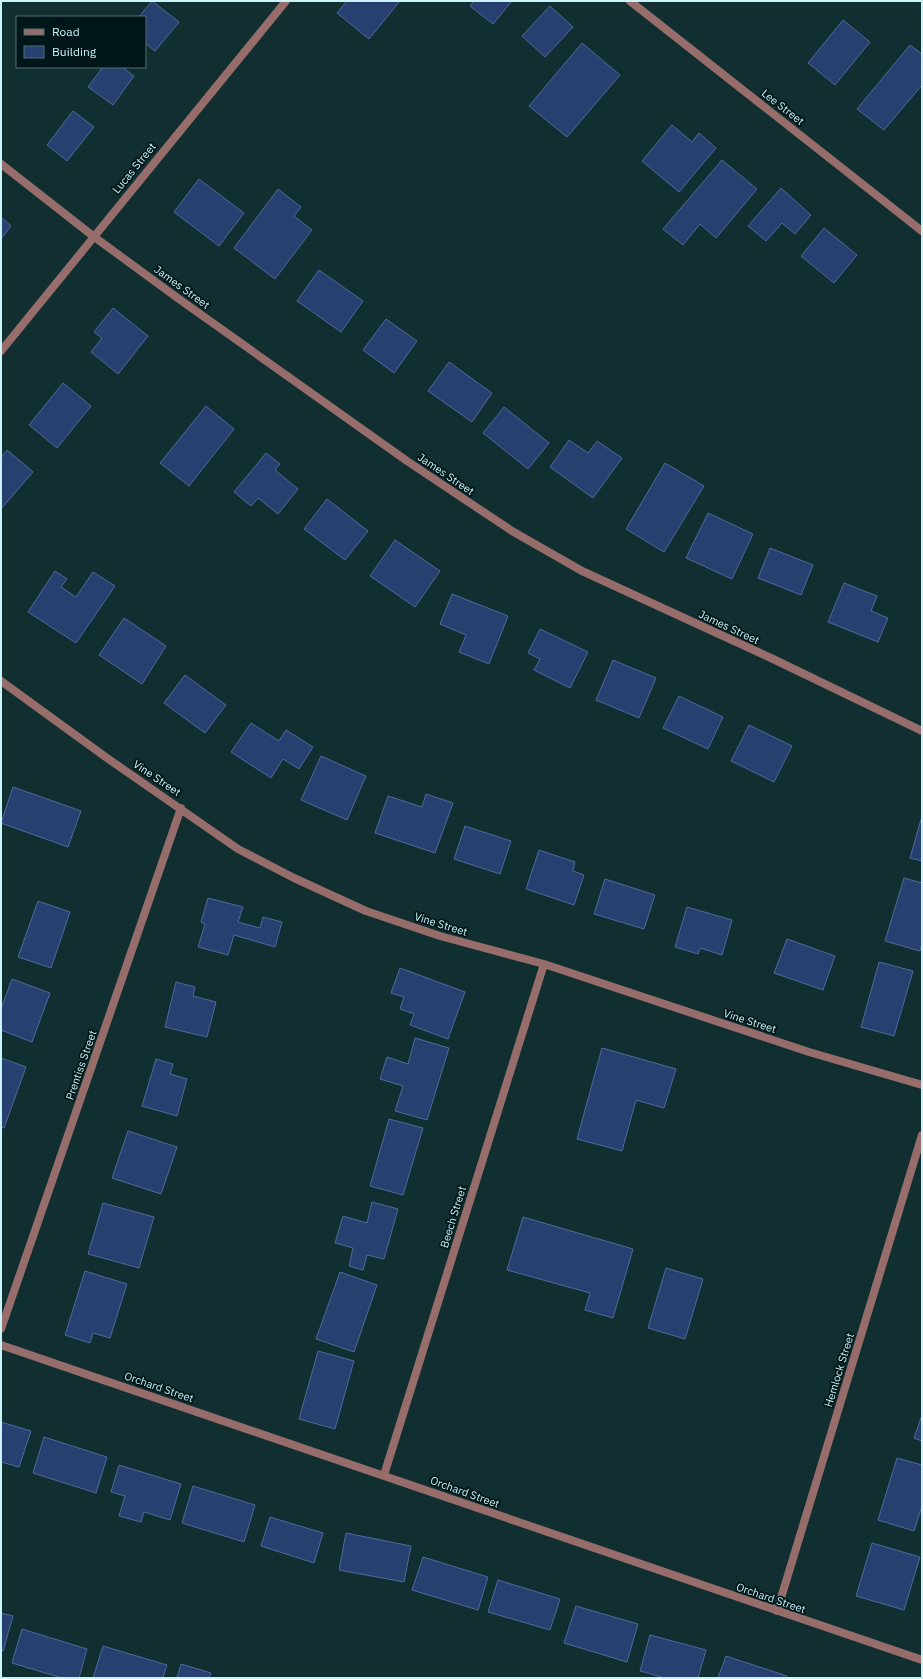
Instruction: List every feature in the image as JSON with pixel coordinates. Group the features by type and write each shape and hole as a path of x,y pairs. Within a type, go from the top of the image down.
{"street":[{"name":"Lucas Street","path":"1,350 286,1"},
{"name":"Lee Street","path":"630,1 922,231"},
{"name":"James Street","path":"1,164 93,236 179,300 407,461 512,531 582,571 770,658 922,731"},
{"name":"Vine Street","path":"1,681 107,758 238,849 294,878 366,911 440,936 544,964 809,1052 922,1085"},
{"name":"Prentiss Street","path":"1,1329 181,808"},
{"name":"Beech Street","path":"384,1475 544,964"},
{"name":"Hemlock Street","path":"777,1611 922,1135"},
{"name":"Orchard Street","path":"1,1345 922,1660"}],"building":[{"path":"152,1 179,22 155,51 146,44 146,16 140,16"},
{"path":"347,1 400,1 369,39 337,13"},
{"path":"474,1 512,1 493,24 470,6"},
{"path":"550,6 573,27 545,57 522,36"},
{"path":"843,20 870,42 835,85 808,63"},
{"path":"582,43 620,75 567,137 529,106"},
{"path":"910,45 922,54 922,85 884,130 857,109"},
{"path":"102,68 123,68 134,76 113,105 88,87"},
{"path":"73,111 94,127 67,161 47,145"},
{"path":"672,125 692,142 699,133 716,148 679,192 642,161"},
{"path":"722,160 757,189 716,238 700,224 683,245 663,229"},
{"path":"199,179 244,213 219,246 174,212"},
{"path":"781,188 811,215 795,234 782,223 766,241 748,226"},
{"path":"278,189 301,207 294,216 312,230 275,279 234,248"},
{"path":"1,217 11,226 1,239"},
{"path":"824,228 857,255 834,283 801,256"},
{"path":"319,270 363,301 341,332 297,301"},
{"path":"113,308 148,336 118,374 91,352 102,338 94,332"},
{"path":"386,319 417,341 394,373 363,350"},
{"path":"449,362 492,393 472,422 428,391"},
{"path":"63,383 91,406 57,448 29,425"},
{"path":"206,406 234,429 189,486 160,463"},
{"path":"504,407 549,443 528,469 483,433"},
{"path":"569,440 588,453 597,441 622,458 593,498 550,467"},
{"path":"7,450 33,472 1,509 1,457"},
{"path":"266,453 280,464 275,470 298,489 278,514 258,498 251,506 234,492"},
{"path":"665,463 704,486 664,552 626,529"},
{"path":"327,499 368,531 345,560 304,529"},
{"path":"708,513 753,534 732,579 686,558"},
{"path":"395,540 440,571 415,607 370,576"},
{"path":"770,548 813,565 801,595 758,578"},
{"path":"55,571 67,579 61,587 76,597 93,572 115,586 76,643 28,612"},
{"path":"844,583 877,596 871,611 888,618 878,642 828,622"},
{"path":"452,594 508,616 489,664 459,652 466,635 440,624"},
{"path":"124,618 166,646 142,684 99,655"},
{"path":"540,629 588,652 570,688 534,670 540,659 528,653"},
{"path":"613,660 656,678 639,718 596,700"},
{"path":"185,675 226,705 205,733 164,703"},
{"path":"679,696 723,717 708,749 663,728"},
{"path":"251,723 279,741 286,730 313,747 299,769 283,759 271,778 231,752"},
{"path":"749,725 792,746 774,782 731,761"},
{"path":"321,756 366,776 347,820 301,800"},
{"path":"13,787 81,811 68,847 1,823"},
{"path":"426,794 453,803 435,853 375,833 388,796 422,807"},
{"path":"922,816 922,861 910,858"},
{"path":"465,826 511,841 500,874 454,859"},
{"path":"539,850 575,862 573,871 584,875 574,905 526,889"},
{"path":"904,878 922,883 922,942 920,951 885,941"},
{"path":"605,879 655,895 644,929 594,914"},
{"path":"208,898 243,907 238,922 260,928 263,917 282,922 275,947 234,935 228,955 198,947 205,924 201,922"},
{"path":"38,901 70,912 51,968 18,957"},
{"path":"687,907 732,920 722,955 700,948 698,954 675,947"},
{"path":"787,939 835,956 823,990 774,973"},
{"path":"879,962 913,971 894,1036 861,1027"},
{"path":"400,968 465,992 448,1039 410,1025 414,1014 400,1009 404,997 391,993"},
{"path":"12,979 50,993 32,1042 1,1030 1,1009"},
{"path":"176,982 195,987 193,996 216,1002 207,1037 165,1027"},
{"path":"415,1038 449,1048 427,1120 395,1111 403,1086 380,1079 387,1057 408,1064"},
{"path":"602,1048 676,1069 664,1108 636,1100 622,1151 577,1139"},
{"path":"1,1058 26,1067 4,1128 1,1127"},
{"path":"156,1059 173,1064 170,1074 187,1079 177,1116 142,1106"},
{"path":"389,1119 423,1128 403,1195 370,1186"},
{"path":"128,1131 177,1147 161,1194 112,1178"},
{"path":"372,1202 398,1209 384,1259 367,1255 363,1270 349,1266 353,1248 335,1243 343,1216 367,1223"},
{"path":"103,1203 154,1217 139,1268 88,1254"},
{"path":"523,1217 633,1249 613,1318 585,1310 590,1293 507,1270"},
{"path":"666,1268 703,1279 685,1339 648,1328"},
{"path":"85,1271 127,1284 110,1338 93,1333 90,1343 65,1335"},
{"path":"340,1272 377,1285 354,1352 316,1339"},
{"path":"318,1351 354,1361 335,1429 299,1419"},
{"path":"922,1415 922,1441 914,1438"},
{"path":"1,1422 31,1431 19,1467 1,1462"},
{"path":"44,1437 107,1457 96,1493 33,1473"},
{"path":"897,1458 922,1465 922,1506 914,1531 878,1520"},
{"path":"119,1465 181,1484 170,1520 144,1512 141,1522 119,1516 125,1496 111,1492"},
{"path":"193,1486 255,1505 244,1542 182,1523"},
{"path":"270,1517 323,1533 314,1563 261,1546"},
{"path":"346,1533 411,1546 404,1582 339,1570"},
{"path":"872,1543 920,1557 904,1610 856,1596"},
{"path":"423,1557 488,1577 478,1610 412,1590"},
{"path":"498,1580 560,1599 550,1630 488,1612"},
{"path":"576,1606 638,1624 627,1662 564,1643"},
{"path":"1,1613 13,1616 3,1651 1,1650"},
{"path":"22,1629 87,1649 79,1678 62,1678 12,1663"},
{"path":"650,1635 706,1650 698,1678 665,1678 640,1671"},
{"path":"103,1646 167,1665 163,1678 93,1678"},
{"path":"726,1656 787,1676 786,1678 718,1678"},
{"path":"181,1664 211,1673 209,1678 177,1678"}]}
